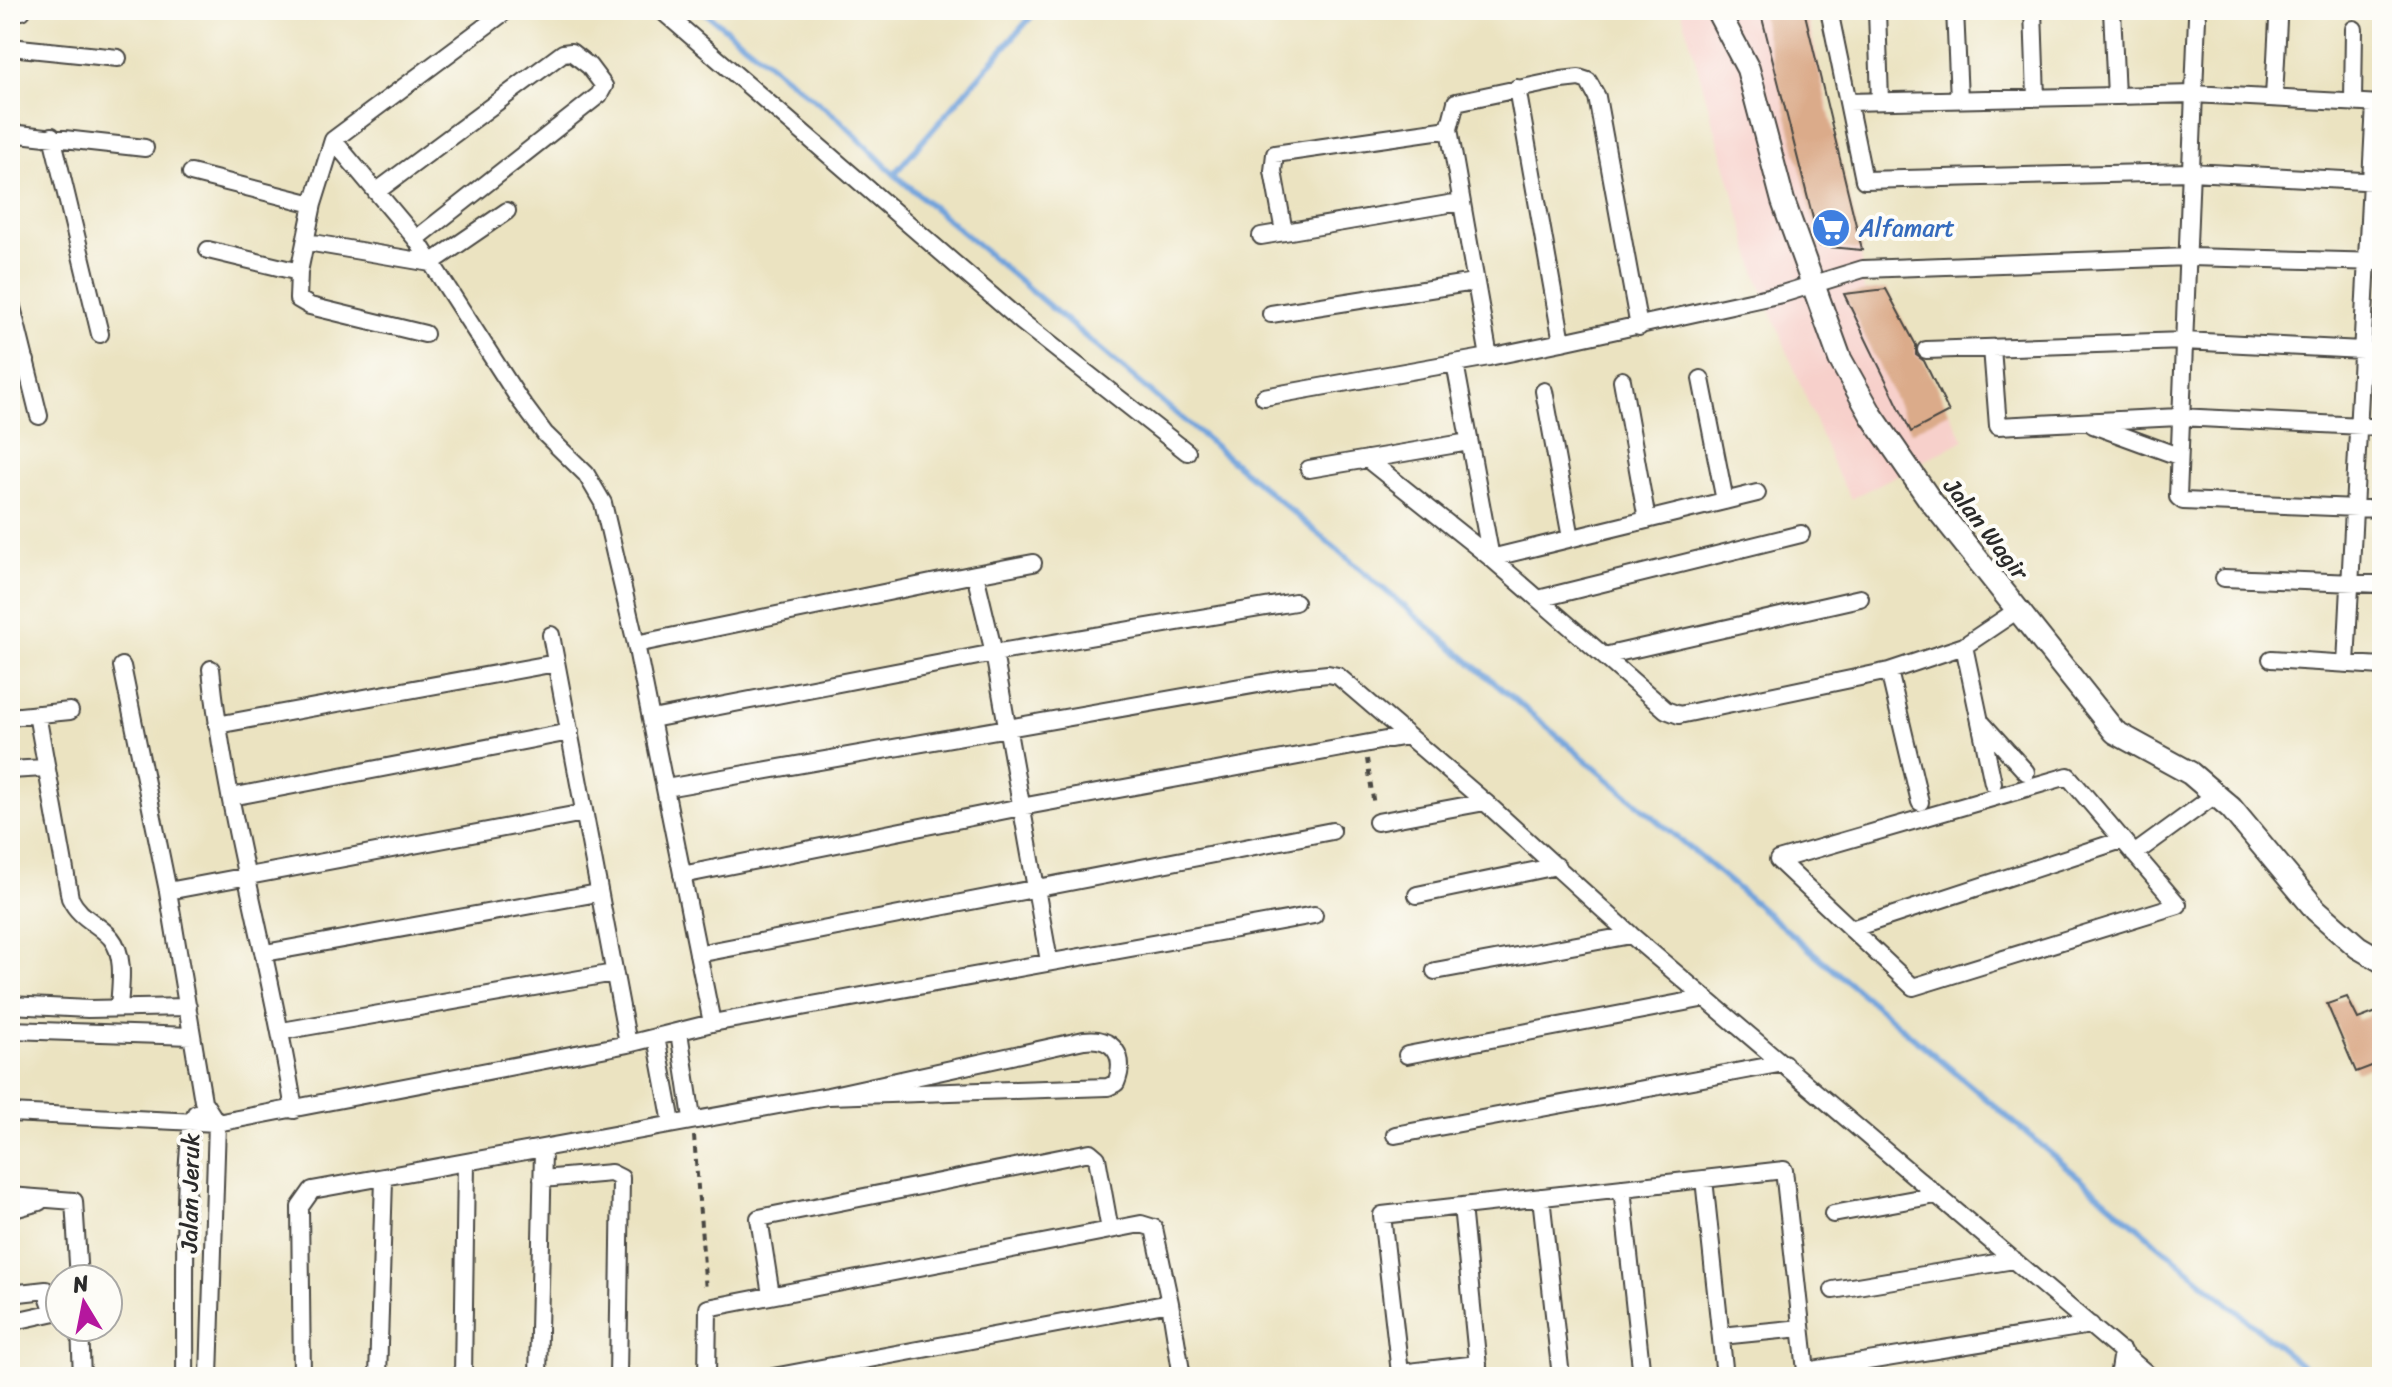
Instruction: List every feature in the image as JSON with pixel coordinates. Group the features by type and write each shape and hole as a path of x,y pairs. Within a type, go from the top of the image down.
{"street":[{"path":"15,10 22,11"},
{"path":"425,334 302,303 296,293 313,204 333,140 507,10"},
{"path":"661,10 1022,322 1187,452"},
{"name":"Jalan Wagir","path":"1717,10 1748,69 1783,201 1840,359 1872,416 1930,500 2115,732 2190,773 2215,795 2316,910 2358,947 2382,961"},
{"path":"1829,10 1864,180 2191,172 2376,182"},
{"path":"1877,10 1880,101"},
{"path":"1955,10 1959,99"},
{"path":"2033,10 2036,98"},
{"path":"2112,10 2116,96"},
{"path":"2197,17 2177,489 2183,501 2382,509"},
{"path":"2274,98 2278,20"},
{"path":"2353,102 2354,29"},
{"path":"10,47 118,58"},
{"path":"376,192 563,53 571,52 589,66 604,86 602,92 416,239"},
{"path":"1489,357 1449,129 1456,102 1517,88 1579,78 1593,86 1639,327"},
{"path":"1517,88 1562,342"},
{"path":"1848,102 2193,94 2378,104 2375,262 2362,350 2346,664"},
{"path":"1284,232 1273,171 1275,154 1449,129"},
{"path":"10,133 145,148"},
{"path":"52,136 100,334"},
{"path":"333,140 416,239 519,399 545,434 586,474 603,503 652,719 712,1023"},
{"path":"191,173 313,204"},
{"path":"1261,236 1460,202"},
{"path":"307,242 431,263 507,211"},
{"path":"208,250 299,272"},
{"path":"1264,397 1639,327 1782,294 1863,269 2189,257 2375,262"},
{"path":"1271,314 1474,282"},
{"path":"10,299 18,363 39,416"},
{"path":"1926,350 2184,341 2382,351"},
{"path":"1992,348 1998,426 2179,417 2382,427"},
{"path":"1455,363 1491,558"},
{"path":"1701,379 1725,501"},
{"path":"1622,380 1647,520"},
{"path":"1544,391 1571,538"},
{"path":"2084,422 2178,456"},
{"path":"1309,469 1469,442"},
{"path":"1367,459 1491,558 1666,710 1679,715 1889,671 1964,646 2016,611"},
{"path":"1491,558 1757,493"},
{"path":"1538,599 1801,534"},
{"path":"636,644 1033,563"},
{"path":"975,574 994,653 1049,961"},
{"path":"2224,578 2382,584"},
{"path":"1604,656 1860,598"},
{"path":"652,719 994,653 1295,602"},
{"path":"551,635 628,1044"},
{"path":"1964,646 1993,783"},
{"path":"2271,659 2382,666"},
{"path":"217,725 556,663"},
{"path":"122,666 168,891 203,1101"},
{"path":"211,669 217,725 282,1031 294,1110"},
{"path":"1889,671 1920,802"},
{"path":"666,788 1328,674 1346,682 1485,802 1631,935 2151,1377"},
{"path":"10,717 70,711"},
{"path":"37,714 44,768 70,898 85,921 108,935 115,947 120,964 119,1008"},
{"path":"1980,721 2026,772"},
{"path":"231,797 570,732"},
{"path":"682,875 1021,807 1407,736"},
{"path":"10,770 44,768"},
{"path":"2068,776 2122,840 2178,905 1913,987 1778,860 2068,776"},
{"path":"2134,854 2215,795"},
{"path":"1377,822 1485,802"},
{"path":"168,891 584,813"},
{"path":"698,954 1332,831"},
{"path":"1851,929 2122,840"},
{"path":"1417,895 1557,866"},
{"path":"265,953 598,893"},
{"path":"10,1113 217,1123 628,1044 712,1023 1314,915"},
{"path":"1435,971 1631,935"},
{"path":"282,1031 614,973"},
{"path":"1407,1055 1706,998"},
{"path":"10,1005 188,1007"},
{"path":"10,1030 192,1036"},
{"path":"679,1032 692,1118"},
{"path":"656,1037 672,1123"},
{"path":"302,1377 300,1207 312,1190 543,1150 692,1118 828,1096 1101,1038 1115,1048 1118,1064 1116,1083 1108,1087 828,1096"},
{"path":"1395,1135 1784,1063"},
{"name":"Jalan Jeruk","path":"185,1377 190,1121 203,1101 217,1123 209,1377"},
{"path":"538,1377 543,1150"},
{"path":"771,1295 758,1221 763,1216 1090,1152 1097,1158 1110,1230"},
{"path":"463,1377 466,1162"},
{"path":"1462,1206 1479,1370 1400,1373 1382,1215 1541,1197 1784,1170 1806,1371 2091,1325"},
{"path":"542,1179 611,1173 621,1178 618,1377"},
{"path":"378,1377 384,1179"},
{"path":"1704,1179 1725,1377"},
{"path":"1622,1188 1642,1377"},
{"path":"1833,1214 1936,1195"},
{"path":"10,1196 72,1201 76,1206 78,1263"},
{"path":"1541,1197 1561,1377"},
{"path":"10,1210 52,1198"},
{"path":"707,1377 708,1308 1146,1223 1154,1228 1182,1377"},
{"path":"1833,1290 2014,1260"},
{"path":"10,1294 44,1290"},
{"path":"773,1377 1170,1303"},
{"path":"10,1322 44,1315"},
{"path":"1721,1336 1801,1328"},
{"path":"81,1343 82,1377"},
{"path":"2118,1377 2122,1351"}],"path":[{"path":"1365,746 1377,822"},
{"path":"692,1118 708,1308"}],"shaded area":[{"path":"1681,10 1806,10 1861,250 1864,291 1886,289 1964,440 1851,499 1835,470 1758,279"}],"building":[{"path":"1760,10 1804,10 1862,250 1820,246"},
{"path":"1886,289 1916,345 1916,355 1924,361 1949,412 1911,432 1844,294"},
{"path":"2347,997 2358,1019 2382,1010 2382,1062 2356,1072 2327,1004"}],"waterway":[{"path":"702,10 840,120 894,174 2315,1377"},
{"path":"894,174 1037,10"}],"place":[{"name":"Alfamart","path":"1831,228"}]}
